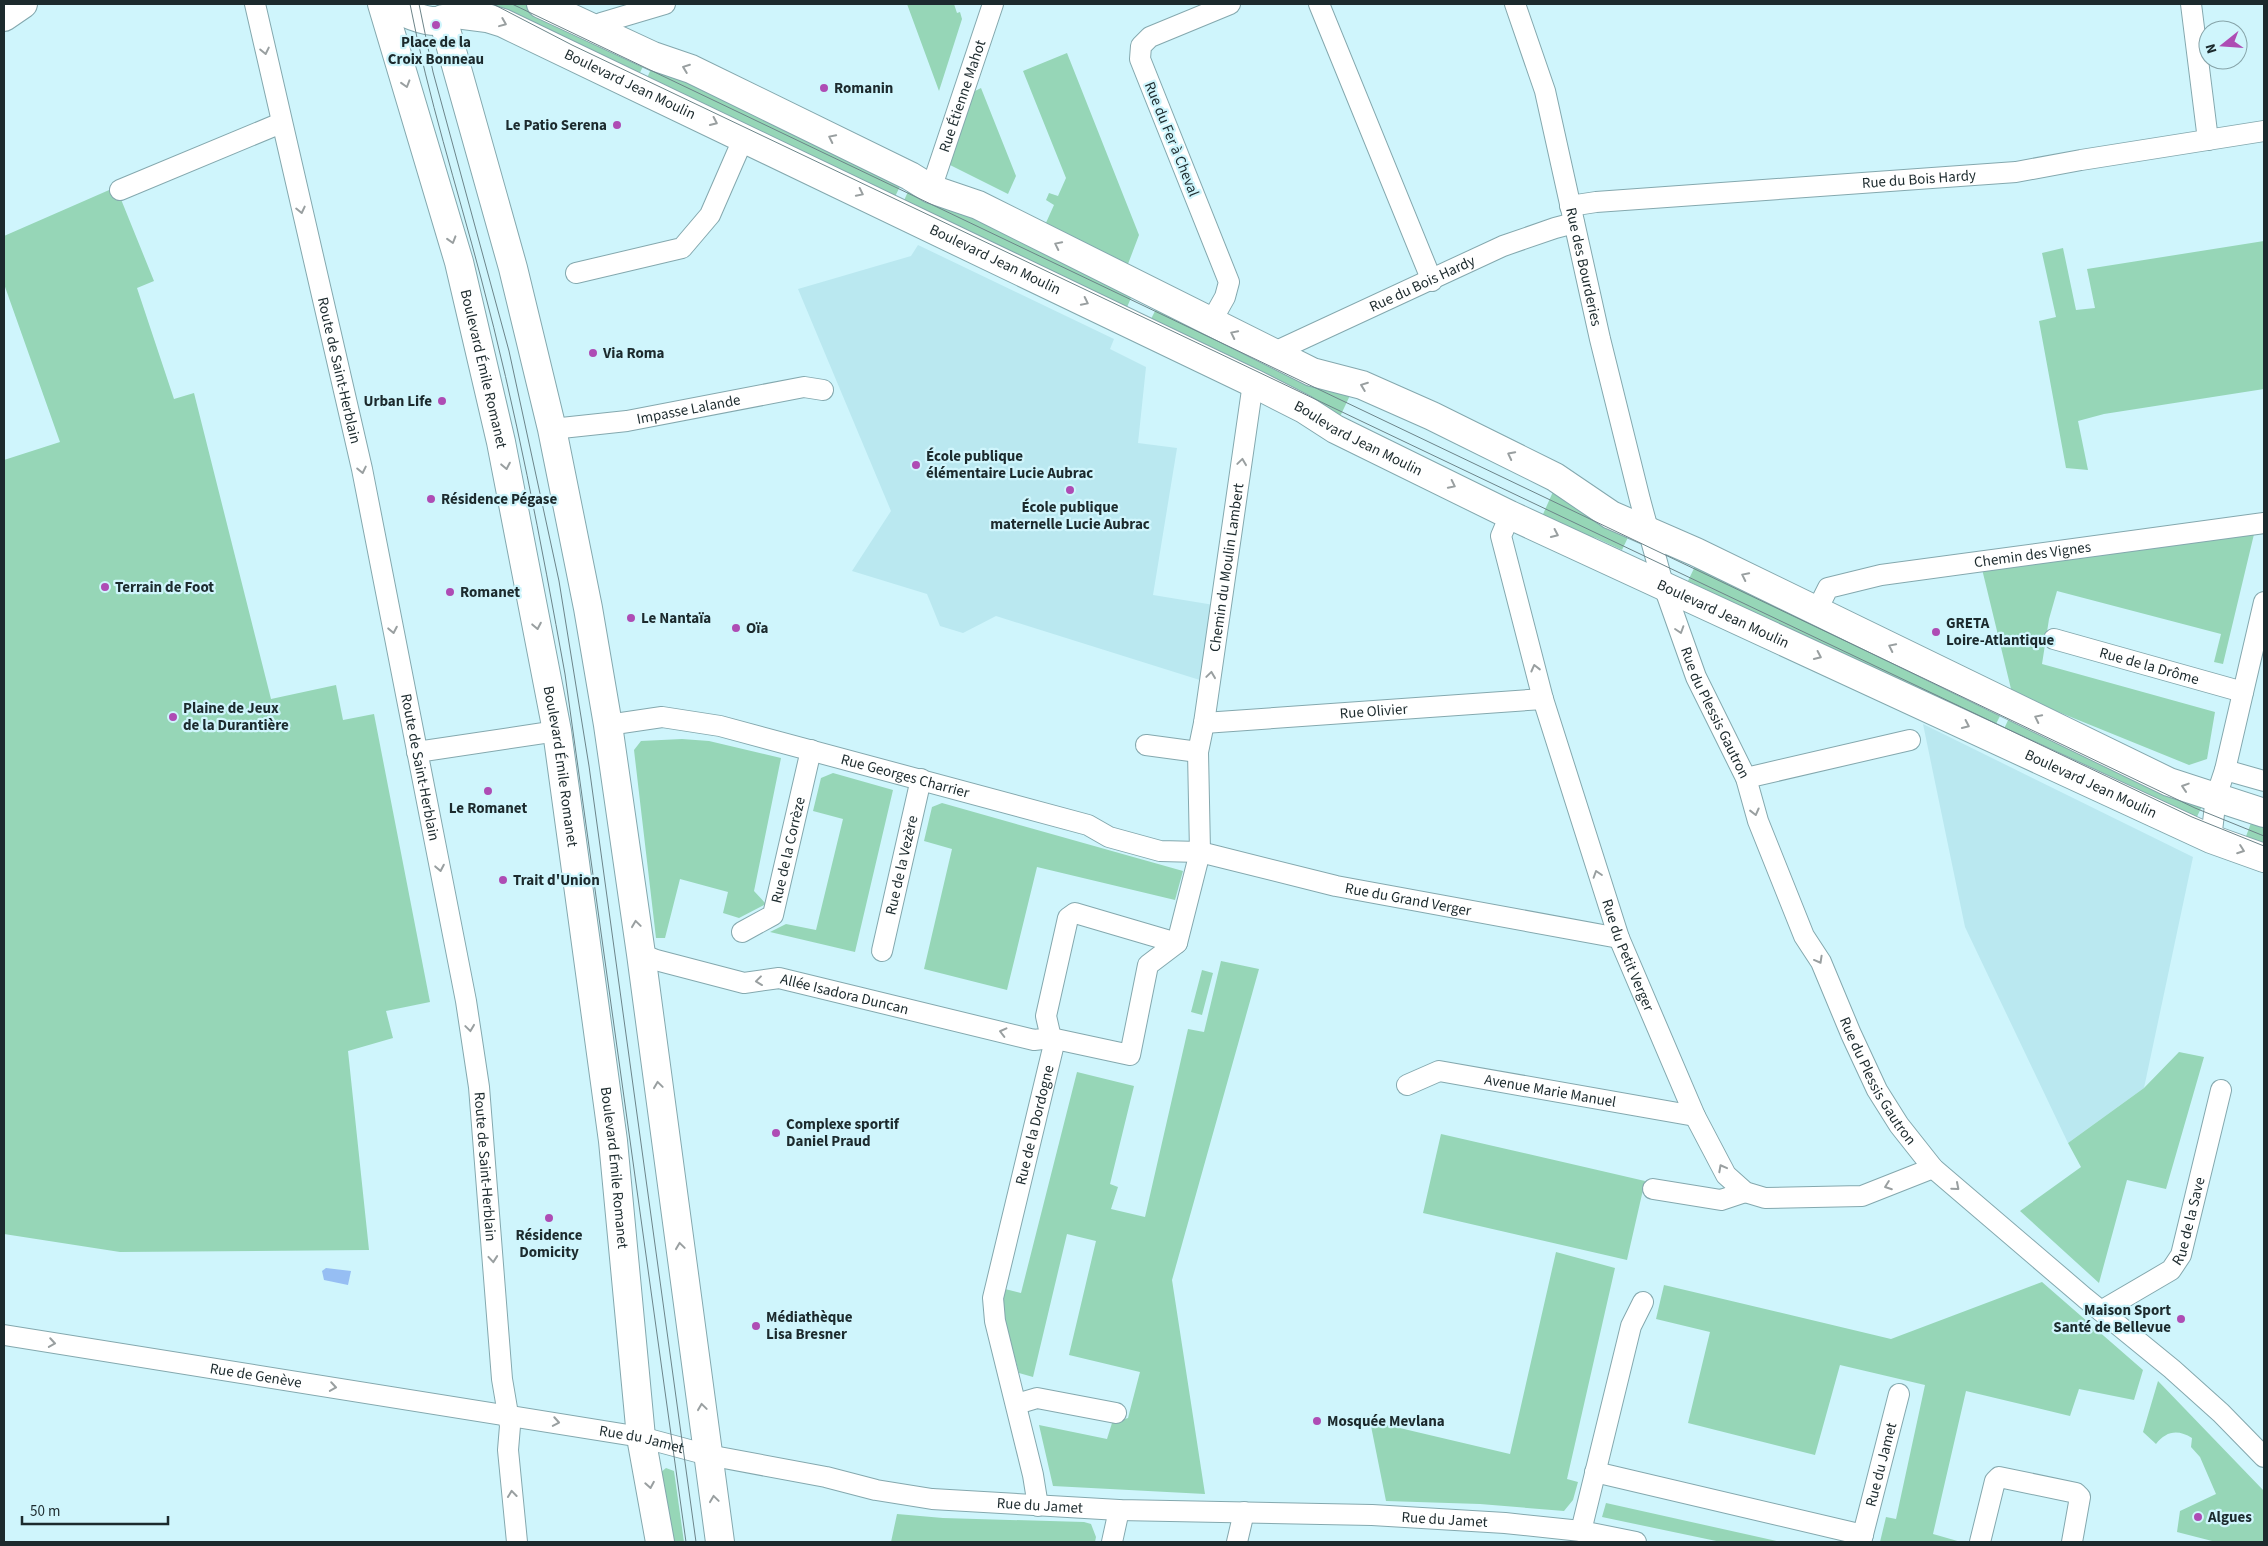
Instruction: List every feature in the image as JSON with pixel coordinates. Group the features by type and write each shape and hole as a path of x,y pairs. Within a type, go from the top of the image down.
{"main road":[{"path":"4,17 23,4"},
{"path":"384,4 422,20 454,12 552,429 588,608 608,725 641,954 720,1542"},
{"name":"Boulevard Émile Romanet","path":"384,4 459,262 501,442 557,731 613,1141 641,1437 660,1542"},
{"path":"541,4 653,56 690,69 910,176 931,189 978,206 1312,372 1362,384 1432,416 1555,477 1611,515 1696,552 2169,782 2264,812"},
{"name":"Boulevard Jean Moulin","path":"454,12 503,23 744,137 1253,383 1304,409 1335,429 1510,515 1663,584 2211,839 2264,858"}],"street":[{"name":"Route de Saint-Herblain","path":"255,4 362,469 466,1001 479,1087 502,1379 510,1426 508,1450 517,1542"},
{"path":"596,30 601,23 665,4"},
{"name":"Rue Étienne Mahot","path":"931,189 993,4"},
{"name":"Rue du Fer à Cheval","path":"1211,322 1225,297 1229,282 1140,60 1141,46 1150,36 1230,4"},
{"path":"1319,4 1432,281"},
{"name":"Rue des Bourderies","path":"1515,4 1545,90 1572,215 1648,532 1663,584"},
{"path":"2191,4 2208,140"},
{"path":"120,190 281,123"},
{"name":"Rue du Bois Hardy","path":"1278,355 1283,348 1432,281 1503,246 1555,228 1572,215 1596,202 2016,172 2264,131"},
{"path":"576,273 682,248 710,215 744,137"},
{"name":"Chemin du Moulin Lambert","path":"1200,852 1198,752 1204,723 1253,383"},
{"name":"Impasse Lalande","path":"552,429 627,421 804,387 823,390"},
{"name":"Rue du Petit Verger","path":"1510,515 1501,536 1543,699 1619,938 1695,1116 1726,1175 1745,1192 1764,1198 1862,1196 1933,1168"},
{"name":"Chemin des Vignes","path":"1817,610 1828,588 1881,575 2264,523"},
{"name":"Rue du Plessis Gautron","path":"1663,584 1696,677 1746,778 1758,821 1804,936 1821,962 1864,1064 1898,1125 1933,1168 2186,1382 2262,1452"},
{"path":"2211,839 2216,797 2225,770 2264,602"},
{"name":"Rue de la Drôme","path":"2054,639 2243,692"},
{"name":"Rue Olivier","path":"1204,723 1543,699"},
{"name":"Rue Georges Charrier","path":"608,725 662,717 720,726 1088,825 1109,837 1160,851 1200,852"},
{"path":"417,752 557,731"},
{"path":"1746,778 1910,740"},
{"path":"1146,745 1198,752"},
{"name":"Rue de la Corrèze","path":"742,932 773,915 811,750"},
{"path":"2225,770 2264,781"},
{"name":"Rue de la Vezère","path":"882,951 921,780"},
{"path":"1051,1038 1130,1055 1148,965 1177,943 1200,852"},
{"name":"Rue du Grand Verger","path":"1200,852 1336,886 1619,938"},
{"name":"Rue de la Dordogne","path":"1038,1506 1035,1483 1017,1404 995,1320 993,1298 1053,1048 1046,1016 1068,918 1076,913 1177,943"},
{"name":"Allée Isadora Duncan","path":"641,954 656,960 744,983 779,978 1034,1040 1051,1038"},
{"name":"Avenue Marie Manuel","path":"1407,1085 1439,1071 1695,1116"},
{"name":"Rue de la Save","path":"2100,1311 2172,1270 2181,1255 2222,1090"},
{"path":"1653,1189 1721,1200 1745,1192"},
{"path":"1580,1531 1631,1326 1643,1302"},
{"name":"Rue de Genève","path":"4,1335 508,1414"},
{"name":"Rue du Jamet","path":"1595,1472 1862,1538 1899,1394"},
{"path":"1017,1404 1038,1398 1116,1413"},
{"name":"Rue du Jamet","path":"508,1414 641,1437 708,1455 826,1477 876,1490 932,1499 1119,1510 1382,1516 1505,1523 1580,1531 1636,1542"},
{"path":"1980,1542 1995,1481 1999,1477 2076,1493 2080,1497 2072,1542"},
{"path":"1112,1542 1119,1510"},
{"path":"1237,1542 1244,1512"}],"shaded area":[{"path":"918,245 1114,339 1110,349 1146,367 1138,443 1177,448 1153,595 1214,605 1203,681 996,616 963,633 940,626 927,594 852,571 891,511 798,289 911,256"},
{"path":"1923,724 2193,857 2144,1088 2068,1143 1965,927"}],"green space":[{"path":"496,4 528,4 646,60 637,79 493,11"},
{"path":"907,4 954,4 957,13 960,12 962,19 939,91"},
{"path":"1067,53 1139,235 1128,264 1045,225 1054,205 1046,200 1049,193 1058,196 1066,178 1023,71"},
{"path":"653,64 902,182 893,201 645,83"},
{"path":"981,88 1016,176 1008,194 950,165 973,92"},
{"name":"Plaine de Jeux de la Durantière","path":"116,187 154,281 137,288 174,399 194,393 271,699 336,685 343,720 374,714 430,1002 386,1011 393,1038 348,1051 369,1250 120,1252 4,1234 4,460 60,442 4,284 4,236"},
{"path":"910,187 1133,293 1125,312 902,205"},
{"path":"2264,241 2264,389 2104,414 2078,421 2088,470 2066,468 2039,321 2056,317 2042,253 2063,248 2076,310 2095,308 2087,269"},
{"path":"1158,305 1353,389 1337,423 1149,323"},
{"path":"1556,485 1631,531 1622,550 1596,538 1540,521"},
{"path":"2255,530 2223,664 2214,662 2221,634 2057,591 2049,619 2042,664 2215,712 2207,759 2189,765 2012,693 1982,569"},
{"path":"1697,562 2003,710 1994,728 1688,581"},
{"path":"2011,714 2203,804 2194,823 2002,733"},
{"path":"682,739 709,741 781,758 754,891 766,904 739,918 723,913 728,892 680,879 665,938 656,938 634,750 641,741"},
{"path":"833,773 893,790 855,952 770,932 786,924 816,930 843,819 813,811 821,778"},
{"path":"942,803 1183,871 1175,900 1037,867 1007,990 924,969 952,849 924,841 932,807"},
{"path":"2251,823 2264,827 2264,853 2242,847"},
{"path":"1221,961 1259,969 1172,1280 1205,1494 1053,1486 1039,1425 1107,1439 1112,1423 1128,1418 1140,1372 1069,1355 1096,1241 1067,1234 1033,1377 1019,1373 1002,1310 1005,1289 1021,1293 1077,1072 1134,1086 1110,1184 1118,1187 1111,1209 1145,1217 1188,1029 1204,1032"},
{"path":"1202,970 1213,973 1202,1015 1191,1012"},
{"path":"2179,1052 2204,1057 2166,1189 2127,1180 2099,1283 2020,1211 2081,1167 2068,1143 2144,1088"},
{"path":"1441,1134 1645,1181 1627,1260 1423,1213"},
{"path":"1556,1252 1615,1268 1567,1479 1578,1482 1573,1500 1564,1511 1480,1504 1386,1501 1370,1421 1510,1454"},
{"path":"2042,1282 2143,1370 2134,1400 2079,1389 2070,1416 1966,1391 1933,1534 1961,1542 1880,1542 1886,1517 1896,1519 1925,1385 1840,1365 1815,1455 1688,1423 1710,1332 1656,1319 1664,1285 1891,1339"},
{"path":"2158,1381 2264,1491 2264,1542 2216,1542 2177,1532 2180,1511 2216,1494 2200,1457 2191,1447 2192,1438 2182,1433 2172,1433 2164,1436 2156,1444 2143,1432"},
{"path":"666,1468 674,1471 684,1542 670,1542 660,1473"},
{"path":"1606,1503 1781,1542 1721,1542 1602,1517"},
{"path":"897,1514 943,1518 1084,1522 1091,1524 1096,1537 1095,1542 891,1542"}],"water":[{"path":"326,1268 351,1271 348,1285 324,1280 322,1271"}],"tram line":[{"path":"410,4 434,108 506,377 537,525 565,674 686,1542"},
{"path":"419,4 433,72 509,351 559,581 589,766 696,1542"},
{"path":"493,4 572,45 2192,817 2264,846"},
{"path":"512,4 2195,808 2264,836"}],"place":[{"name":"Place de la Croix Bonneau","path":"436,25"},
{"name":"Romanin","path":"824,88"},
{"name":"Le Patio Serena","path":"617,125"},
{"name":"Via Roma","path":"593,353"},
{"name":"Urban Life","path":"442,401"},
{"name":"École publique élémentaire Lucie Aubrac","path":"916,465"},
{"name":"École publique maternelle Lucie Aubrac","path":"1070,490"},
{"name":"Résidence Pégase","path":"431,499"},
{"name":"Terrain de Foot","path":"105,587"},
{"name":"Romanet","path":"450,592"},
{"name":"Le Nantaïa","path":"631,618"},
{"name":"Oïa","path":"736,628"},
{"name":"GRETA Loire-Atlantique","path":"1936,632"},
{"name":"Plaine de Jeux de la Durantière","path":"173,717"},
{"name":"Le Romanet","path":"488,791"},
{"name":"Trait d'Union","path":"503,880"},
{"name":"Complexe sportif Daniel Praud","path":"776,1133"},
{"name":"Résidence Domicity","path":"549,1218"},
{"name":"Maison Sport Santé de Bellevue","path":"2181,1319"},
{"name":"Médiathèque Lisa Bresner","path":"756,1326"},
{"name":"Mosquée Mevlana","path":"1317,1421"},
{"name":"Algues","path":"2198,1517"}]}
